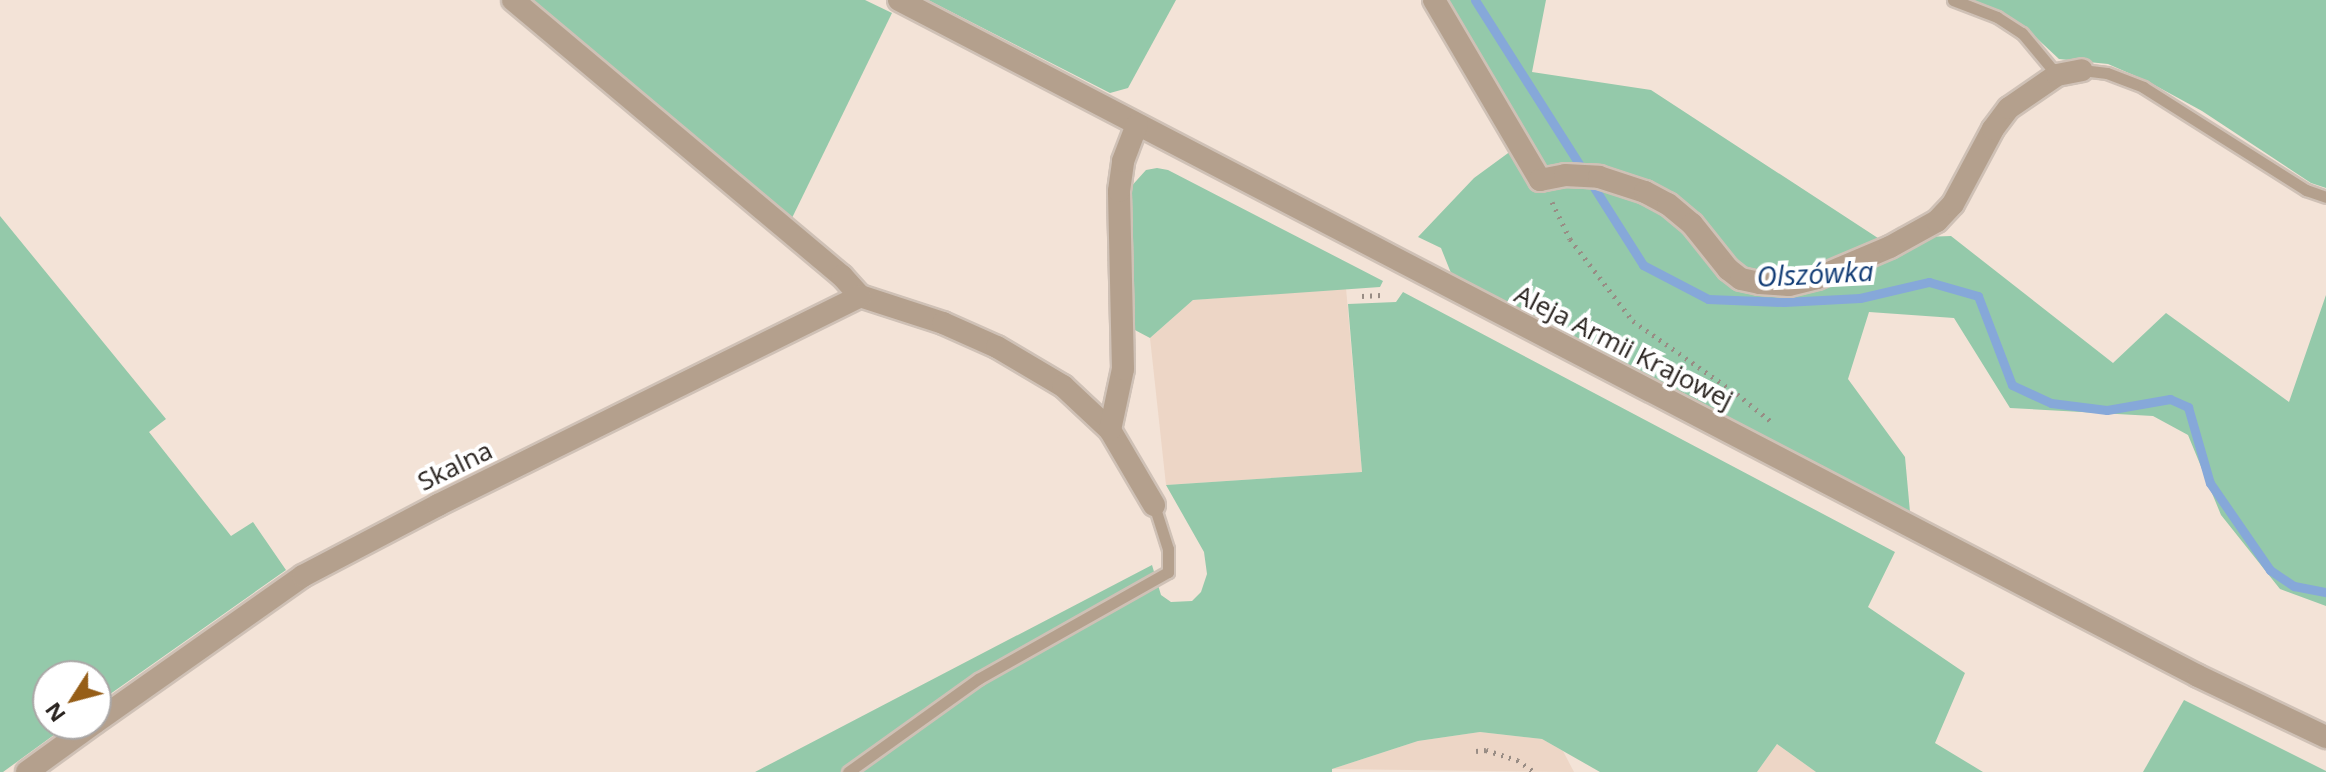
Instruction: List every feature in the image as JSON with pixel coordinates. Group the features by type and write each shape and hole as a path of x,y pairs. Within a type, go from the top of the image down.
{"street":[{"path":"513,0 842,276 860,296 943,323 997,347 1063,386 1110,430 1154,505"},
{"name":"Aleja Armii Krajowej","path":"899,0 2198,676 2326,737"},
{"path":"1434,0 1540,180 1565,175 1599,177 1668,204 1692,224 1728,269 1741,279 1789,285 1848,266 1937,221 1953,204 1993,129 2009,108 2057,75 2082,70"},
{"path":"1110,430 1123,369 1119,191 1123,161 1137,125"},
{"name":"Skalna","path":"112,711 303,576 860,296"},
{"name":"Skalna","path":"27,772 71,740"}],"lane":[{"path":"1953,0 1997,17 2022,33 2057,75"},
{"path":"2082,70 2107,73 2143,87 2306,190 2326,197"},
{"path":"848,772 978,679 1168,572 1168,549 1154,505"}],"path":[{"path":"1540,180 1570,239 1633,321 1737,394 1780,429"},
{"path":"1362,296 1381,295"},
{"path":"1476,751 1486,750 1517,760 1535,772"}],"shaded area":[{"path":"1346,288 1362,472 1166,485 1150,338 1193,300"},
{"path":"1480,732 1542,739 1563,751 1574,772 1332,769 1418,741"},
{"path":"1777,744 1816,772 1757,772"}],"green space":[{"path":"532,0 865,0 892,13 791,220"},
{"path":"928,0 1176,0 1128,88 1110,93"},
{"path":"1444,0 1546,0 1532,72 1651,90 1884,242 1790,278 1744,270 1680,202 1544,171"},
{"path":"1971,0 2326,0 2326,188 2311,183 2202,111 2147,81 2108,64 2059,59 2026,28"},
{"path":"1515,148 1537,188 1569,181 1643,197 1761,290 1924,237 1951,236 2113,363 2166,313 2289,402 2326,295 2326,606 2280,589 2221,515 2188,435 2153,416 2010,408 1954,318 1869,312 1848,379 1905,457 1910,512 1451,273 1441,248 1418,237 1474,178"},
{"path":"1146,170 1168,170 1383,281 1380,287 1193,300 1150,338 1133,329 1128,190"},
{"path":"0,216 166,419 149,432 231,536 253,522 286,570 112,693 112,660 32,660 32,740 47,740 0,772"},
{"path":"1403,292 1895,552 1868,607 1965,673 1935,743 1983,772 1816,772 1777,744 1757,772 1600,772 1542,739 1480,732 1418,741 1332,769 1332,772 755,772 1152,565 1161,595 1171,602 1192,601 1201,592 1207,574 1204,552 1166,485 1362,472 1348,304 1396,302"},
{"path":"2184,700 2326,771 2326,772 2143,772"}],"waterway":[{"name":"Olszówka","path":"1475,0 1643,265 1708,299 1784,302 1860,298 1929,282 1978,296 2012,385 2051,403 2107,410 2170,399 2188,407 2210,483 2270,570 2294,586 2326,592"}]}
